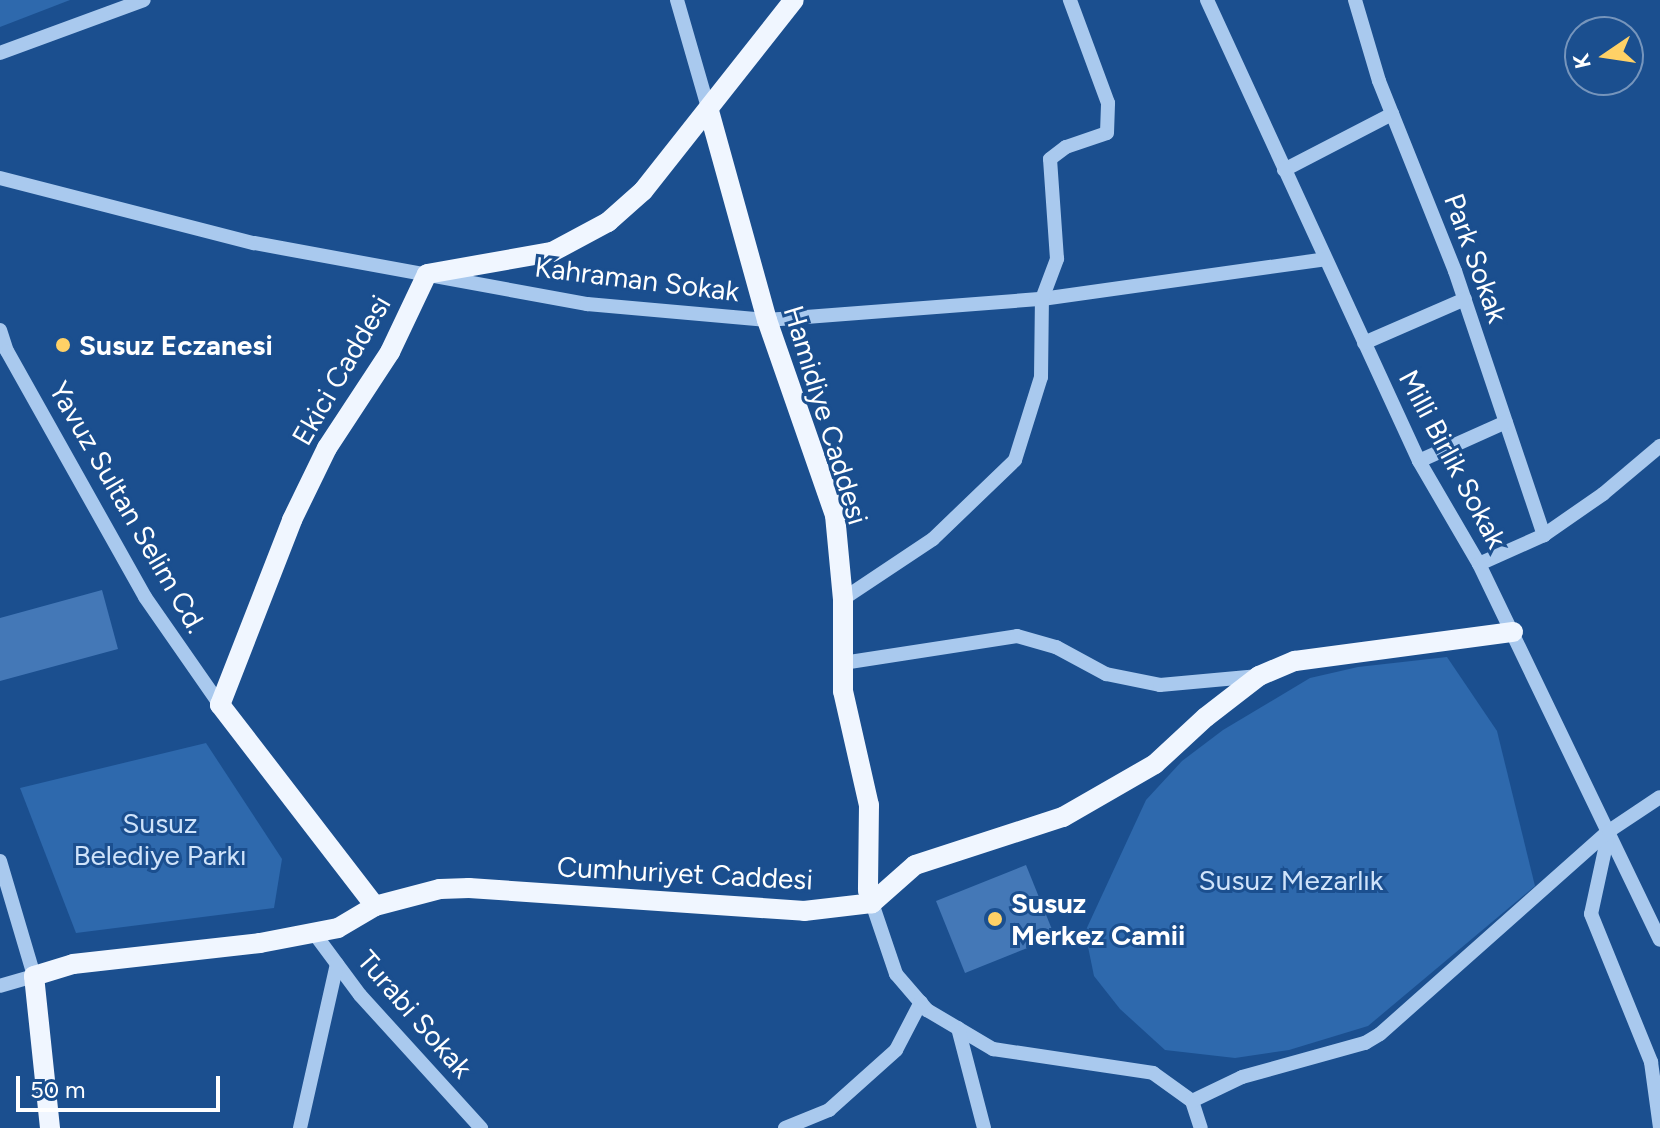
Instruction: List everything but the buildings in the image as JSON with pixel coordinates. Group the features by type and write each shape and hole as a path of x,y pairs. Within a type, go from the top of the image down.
{"main road":[{"path":"427,274 552,252 608,222 643,191 794,0"},
{"name":"Hamidiye Caddesi","path":"709,111 767,320 835,515 843,599 843,691 869,805 868,890 872,903"},
{"name":"Ekici Caddesi","path":"220,705 292,520 327,448 390,352 427,274"},
{"path":"872,903 915,865 1063,817 1155,764 1206,717 1259,676 1295,661 1513,632"},
{"path":"220,705 375,906"},
{"name":"Cumhuriyet Caddesi","path":"34,976 73,964 260,943 314,933 338,928 375,906 416,893 469,888 804,911 872,903"},
{"path":"34,976 50,1128"}],"street":[{"path":"0,53 144,0"},
{"name":"Hamidiye Caddesi","path":"677,0 709,111"},
{"path":"843,599 933,539 1015,460 1041,377 1042,299 1057,259 1050,159 1066,147 1107,133 1108,103 1070,0"},
{"name":"Milli Birlik Sokak","path":"1207,0 1419,461 1479,564 1660,940"},
{"name":"Park Sokak","path":"1355,0 1392,114 1465,299 1544,535"},
{"path":"1284,170 1392,114"},
{"name":"Kahraman Sokak","path":"0,178 254,243 587,304 767,320 1042,299 1325,259"},
{"path":"1364,343 1465,299"},
{"name":"Yavuz Sultan Selim Cd.","path":"0,330 3,352 145,597 220,705"},
{"path":"1419,461 1506,422"},
{"path":"1479,564 1544,535 1603,494 1660,446"},
{"path":"843,663 1017,636 1056,647 1106,674 1160,685 1259,676"},
{"path":"1192,1101 1242,1077 1365,1043 1380,1034 1609,831 1660,797"},
{"path":"1609,831 1591,914 1651,1062 1660,1128"},
{"path":"0,861 34,976 0,986"},
{"path":"872,903 896,974 921,1002 958,1028 993,1049 1153,1073 1192,1101 1201,1128"},
{"name":"Turabi Sokak","path":"314,933 360,995 481,1128"},
{"path":"300,1128 337,964"},
{"path":"785,1128 829,1110 896,1050 921,1002"},
{"path":"958,1028 984,1128"}],"green space":[{"path":"0,0 70,0 0,27"},
{"name":"Susuz Mezarlık","path":"1447,657 1497,731 1535,886 1368,1026 1289,1050 1235,1058 1165,1050 1120,1009 1094,976 1085,932 1146,800 1182,761 1223,730 1310,678 1358,667"},
{"name":"Susuz Belediye Parkı","path":"206,743 282,859 274,908 76,933 20,788"}],"place":[{"name":"Susuz Eczanesi","path":"63,345"},
{"name":"Susuz Merkez Camii","path":"995,919"}]}
